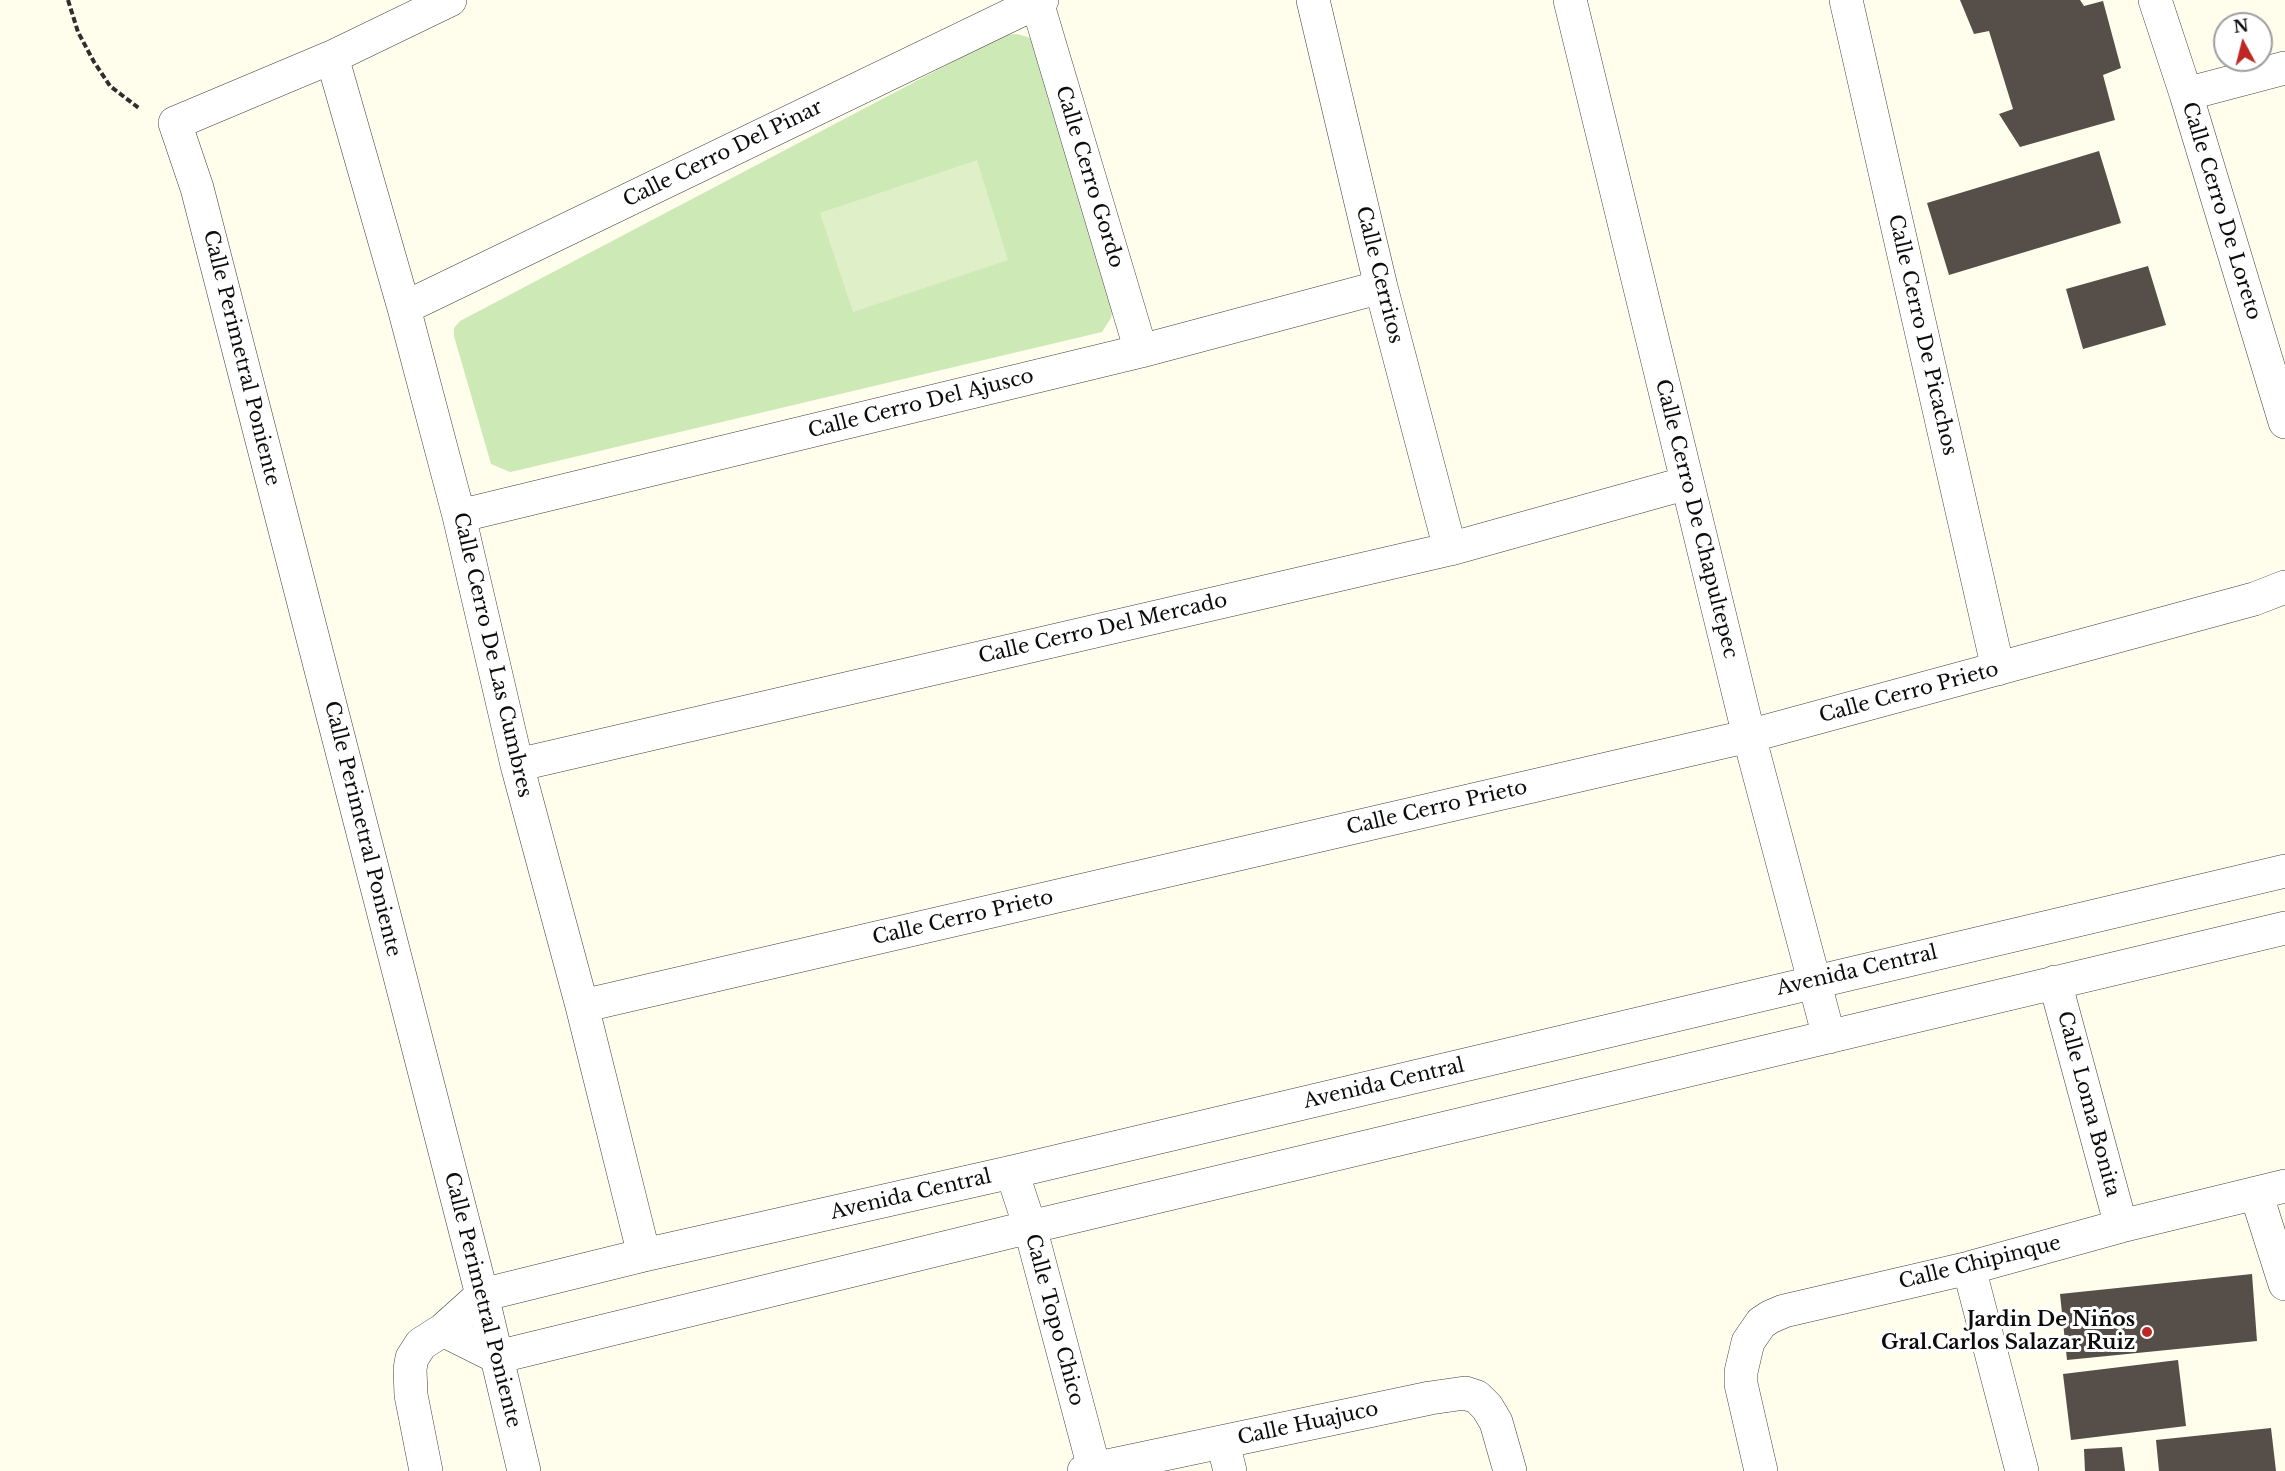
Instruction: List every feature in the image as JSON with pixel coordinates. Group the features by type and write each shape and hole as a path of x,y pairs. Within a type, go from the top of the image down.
{"street":[{"path":"175,123 332,57 450,0"},
{"name":"Calle Cerritos","path":"1313,0 1381,287 1450,549"},
{"name":"Calle Cerro De Chapultepec","path":"1569,0 1749,736 1829,1037"},
{"name":"Calle Cerro De Picachos","path":"1846,0 1998,669"},
{"name":"Calle Cerro De Loreto","path":"2155,0 2186,94 2285,422"},
{"name":"Calle Cerro Del Pinar","path":"404,308 1039,1"},
{"name":"Calle Cerro Gordo","path":"1039,1 1141,351"},
{"name":"Calle Cerro De Las Cumbres","path":"332,57 404,308 459,516 517,765 582,1006 644,1255"},
{"path":"2186,94 2285,68"},
{"name":"Calle Perimetral Poniente","path":"175,123 197,188 482,1295 524,1471"},
{"name":"Calle Cerro Del Ajusco","path":"459,516 1141,351 1381,287"},
{"name":"Calle Cerro Del Mercado","path":"517,765 1450,549 1687,483"},
{"name":"Calle Cerro Prieto","path":"582,1006 1749,736 2254,599 2285,587"},
{"name":"Avenida Central","path":"482,1295 644,1255 1012,1172 2285,871"},
{"path":"443,1330 497,1357 1030,1227 2285,928"},
{"name":"Calle Loma Bonita","path":"2055,982 2121,1226"},
{"name":"Calle Topo Chico","path":"1012,1172 1030,1227 1090,1470"},
{"path":"2271,1190 2285,1284"},
{"name":"Calle Chipinque","path":"1761,1471 1741,1384 1745,1352 1753,1332 1770,1317 1784,1311 1970,1268 2121,1226 2271,1190"},
{"path":"1970,1268 2022,1471"},
{"path":"426,1471 411,1395 410,1369 416,1351 482,1295"},
{"name":"Calle Huajuco","path":"1090,1470 1226,1457 1430,1398 1465,1393 1477,1397 1487,1407 1496,1422 1507,1457"}],"path":[{"path":"68,0 78,32 110,86 137,107 175,123"}],"green space":[{"path":"1017,34 1038,40 1113,308 1111,318 1102,332 510,472 491,464 454,336 454,328 460,321 1004,35"},
{"path":"977,160 1008,260 853,312 820,213"}],"building":[{"path":"1960,0 2080,0 2084,6 2103,1 2121,68 2103,75 2115,120 2020,147 1999,114 2013,109 1989,31 1974,34"},
{"path":"2099,151 2121,223 1949,275 1927,203"},
{"path":"2148,266 2166,325 2083,349 2066,289"},
{"path":"2252,1274 2257,1341 2067,1360 2060,1294"},
{"path":"2178,1360 2186,1426 2071,1440 2063,1374"},
{"path":"2271,1428 2276,1471 2159,1471 2156,1440"},
{"path":"2122,1447 2125,1471 2085,1471 2084,1449"}],"place":[{"name":"Jardin De Niños Gral.Carlos Salazar Ruiz","path":"2147,1332"}]}
